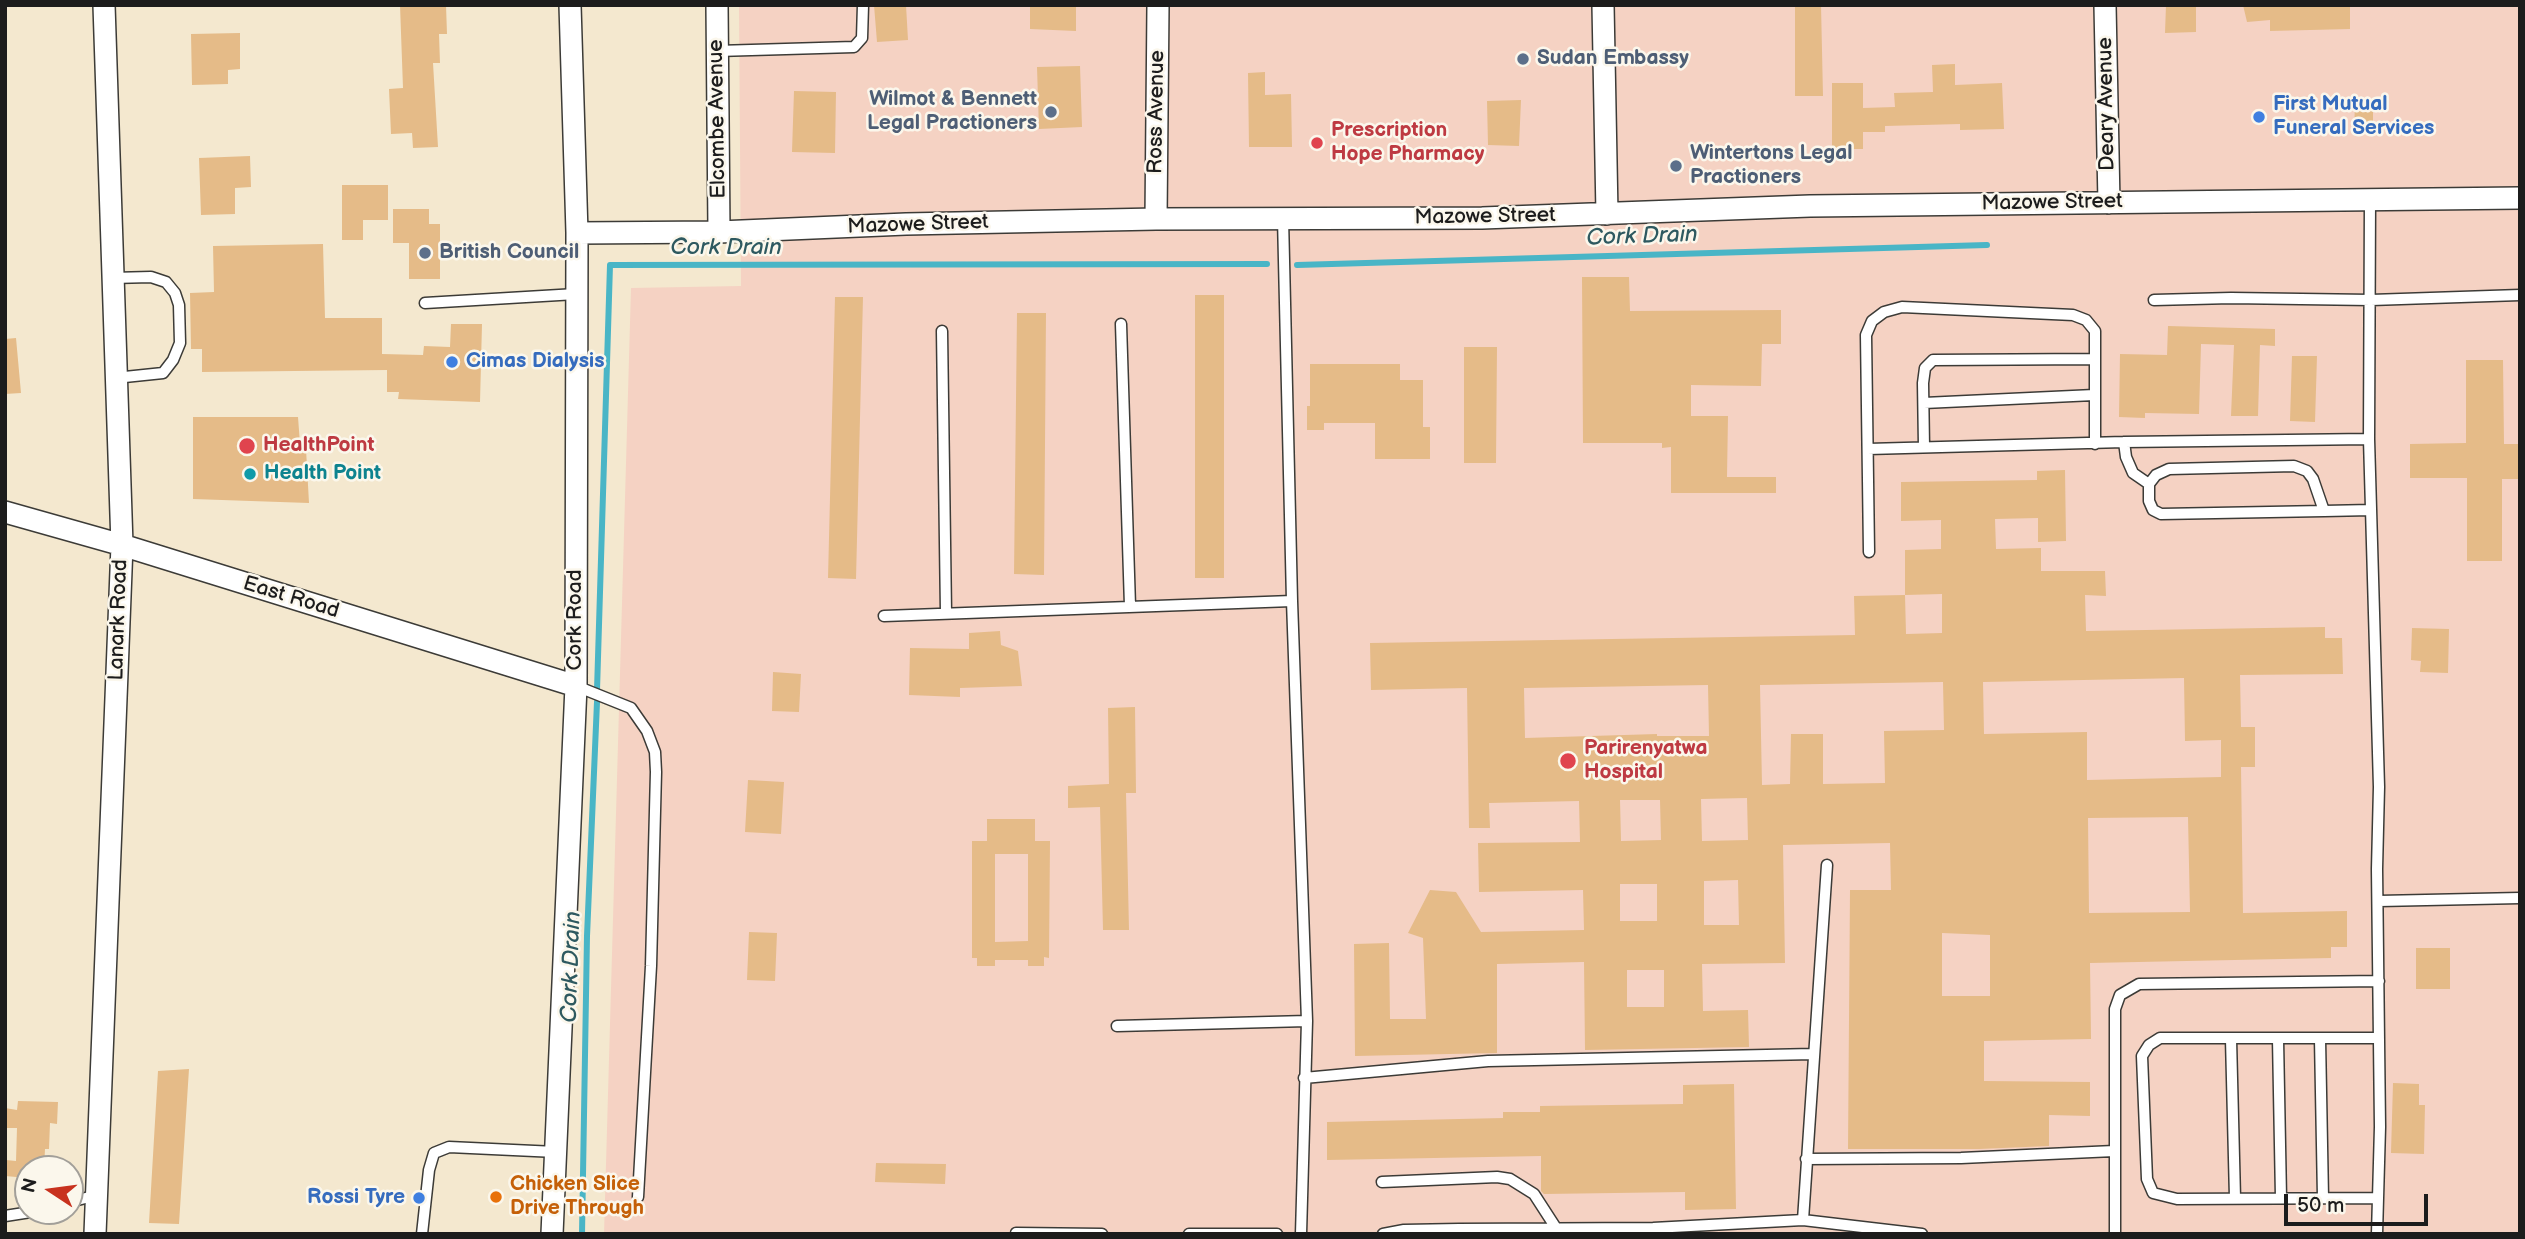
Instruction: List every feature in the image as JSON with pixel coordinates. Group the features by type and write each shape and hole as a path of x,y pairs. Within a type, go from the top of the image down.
{"street":[{"name":"Lanark Road","path":"95,1234 122,545 104,5"},
{"name":"Cork Road","path":"552,1234 576,686 577,233 569,5"},
{"name":"Elcombe Avenue","path":"717,5 719,232"},
{"name":"Ross Avenue","path":"1156,219 1158,5"},
{"path":"1602,5 1607,214"},
{"name":"Deary Avenue","path":"2105,5 2109,202"},
{"name":"Mazowe Street","path":"577,233 719,232 1156,219 1482,218 1810,206 2520,198"},
{"name":"East Road","path":"5,512 122,545 576,686"}],"lane":[{"path":"717,51 854,47 862,38 863,5"},
{"path":"2370,200 2369,439 2379,787 2377,1234"},
{"path":"1283,218 1292,601 1307,1021 1301,1234"},
{"path":"112,278 151,277 166,282 175,293 179,305 180,343 173,360 163,373 115,378"},
{"path":"425,303 576,294"},
{"path":"2154,300 2371,300 2520,295"},
{"path":"1869,552 1866,335 1872,321 1884,312 1902,307 2073,314 2086,320 2095,331 2095,444"},
{"path":"1121,324 1130,606"},
{"path":"942,331 946,613"},
{"path":"1924,447 1925,368 1933,360 2095,359"},
{"path":"1924,403 2094,395"},
{"path":"1868,449 2369,439"},
{"path":"2124,442 2126,457 2133,473 2148,484"},
{"path":"2323,511 2313,479 2307,471 2294,466 2169,469 2156,475 2148,484 2149,501 2153,510 2161,514 2323,511 2371,510"},
{"path":"884,616 1292,601"},
{"path":"576,686 631,708 647,731 654,752 656,772 652,952 638,1197"},
{"path":"1803,1220 1827,865"},
{"path":"2379,901 2520,898"},
{"path":"2115,1234 2115,1009 2120,995 2139,984 2379,981"},
{"path":"1117,1026 1307,1021"},
{"path":"2378,1198 2177,1199 2154,1193 2147,1179 2142,1056 2149,1045 2160,1038 2379,1038"},
{"path":"2231,1039 2235,1198"},
{"path":"2278,1039 2281,1198"},
{"path":"2320,1039 2323,1198"},
{"path":"1304,1078 1488,1061 1813,1054"},
{"path":"422,1234 429,1170 434,1153 449,1147 556,1152"},
{"path":"1806,1159 1961,1158 2114,1152"},
{"path":"1382,1182 1497,1177 1510,1179 1534,1194 1556,1228"},
{"path":"84,1198 97,1195"},
{"path":"1383,1234 1404,1230 1653,1228 1803,1220 1922,1234"},
{"path":"1016,1233 1102,1234"},
{"path":"1189,1234 1277,1234"}],"shaded area":[{"name":"Parirenyatwa Hospital","path":"739,5 2520,5 2520,1234 604,1234 631,288 741,286"}],"building":[{"path":"400,5 446,5 447,34 439,34 440,63 433,63 438,147 413,148 412,133 391,134 389,89 403,88"},
{"path":"874,5 906,5 908,40 877,42"},
{"path":"1030,5 1076,5 1076,31 1030,29"},
{"path":"1795,5 1821,5 1823,96 1795,96"},
{"path":"2166,5 2196,5 2196,32 2165,33"},
{"path":"2243,5 2350,5 2350,29 2270,31 2270,20 2247,22"},
{"path":"240,33 240,69 228,70 228,84 192,85 191,34"},
{"path":"1955,64 1955,85 2002,83 2004,129 1960,130 1960,124 1885,126 1885,132 1863,132 1863,149 1832,149 1832,83 1863,83 1863,108 1895,107 1894,93 1933,92 1932,65"},
{"path":"1080,66 1082,127 1039,129 1037,67"},
{"path":"1265,72 1265,95 1291,94 1292,147 1249,147 1248,73"},
{"path":"794,91 836,92 835,153 792,152"},
{"path":"1521,100 1519,146 1488,145 1487,101"},
{"path":"2355,102 2373,103 2373,124 2354,134"},
{"path":"250,156 251,187 235,188 235,214 201,215 199,158"},
{"path":"342,185 388,185 388,220 363,220 363,240 342,240"},
{"path":"393,209 429,209 429,224 440,224 440,279 409,279 409,243 393,243"},
{"path":"323,244 325,318 382,318 382,354 423,355 424,346 450,347 451,324 482,324 480,402 398,399 399,392 387,392 387,370 202,372 202,349 191,349 190,293 214,292 213,246"},
{"path":"1582,277 1629,277 1630,311 1781,310 1781,344 1762,344 1761,386 1691,385 1691,416 1728,416 1727,477 1776,477 1776,493 1671,493 1671,447 1662,448 1662,443 1583,443"},
{"path":"1195,295 1224,295 1224,578 1195,578"},
{"path":"835,297 863,297 856,579 828,578"},
{"path":"1017,313 1046,313 1044,575 1014,574"},
{"path":"2168,326 2275,329 2275,346 2260,345 2258,416 2231,416 2234,345 2201,344 2199,414 2145,413 2145,418 2119,417 2120,354 2167,355"},
{"path":"16,338 21,393 5,394 5,339"},
{"path":"1464,347 1497,347 1496,463 1464,463"},
{"path":"2292,356 2317,356 2315,422 2290,421"},
{"path":"2466,360 2503,360 2504,444 2520,444 2520,479 2502,479 2502,561 2467,561 2467,478 2410,478 2410,444 2466,443"},
{"path":"1310,364 1400,364 1400,380 1423,380 1423,427 1430,427 1430,459 1375,459 1375,423 1324,423 1324,430 1307,430"},
{"name":"Health Point","path":"193,417 298,417 300,444 306,449 309,503 193,499"},
{"path":"2065,470 2066,541 2038,542 2038,518 1995,519 1996,549 2041,548 2041,571 2105,571 2106,596 2085,595 2086,631 2325,627 2325,638 2342,638 2343,674 2240,675 2241,727 2255,727 2255,767 2241,767 2243,913 2347,911 2347,947 2331,947 2331,958 2090,963 2091,1039 1984,1041 1984,1081 2090,1082 2090,1116 2049,1115 2049,1146 1848,1149 1850,890 1891,890 1890,843 1783,845 1785,963 1702,964 1703,1011 1748,1010 1749,1047 1585,1050 1584,962 1497,964 1497,1053 1355,1056 1354,944 1389,943 1390,1019 1426,1019 1423,938 1408,933 1430,890 1456,892 1481,932 1584,930 1583,890 1479,892 1478,843 1580,842 1579,801 1489,803 1490,828 1469,828 1467,688 1371,690 1370,643 1855,635 1854,596 1905,595 1905,550 1941,549 1941,520 1901,521 1901,482 2037,480 2037,471","holes":["1942,594 1942,633 1906,634 1905,595","2184,678 2185,741 2221,740 2221,777 2087,780 2087,732 1984,734 1983,682","1943,682 1944,730 1884,731 1885,783 1823,784 1823,734 1791,734 1790,784 1762,785 1760,685","1708,685 1709,736 1657,734 1525,738 1524,688","1747,798 1748,840 1702,841 1701,799","1620,800 1660,800 1661,840 1621,841","2188,817 2190,912 2089,913 2088,818","1738,880 1739,925 1704,925 1704,881","1620,884 1657,884 1657,921 1620,921","1942,933 1990,935 1990,996 1942,996","1627,970 1664,970 1664,1007 1627,1007"]},
{"path":"2412,628 2449,629 2448,673 2420,672 2421,661 2411,660"},
{"path":"1000,631 1001,645 1018,651 1022,686 960,688 960,697 909,695 910,648 969,649 969,633"},
{"path":"773,672 801,674 799,712 772,711"},
{"path":"1135,707 1136,793 1126,793 1129,930 1103,930 1100,807 1068,808 1068,786 1109,784 1108,708"},
{"path":"748,780 784,782 781,834 745,832"},
{"path":"987,819 1035,819 1035,841 1050,841 1049,958 1044,957 1044,966 1028,966 1028,960 995,960 995,966 977,966 977,958 972,958 972,841 987,841","holes":["995,854 1028,854 1028,941 995,942"]},
{"path":"749,932 777,933 775,981 747,980"},
{"path":"2416,948 2450,948 2450,989 2416,989"},
{"path":"189,1069 179,1224 149,1223 158,1071"},
{"path":"2393,1083 2419,1084 2419,1105 2425,1105 2424,1154 2391,1153"},
{"path":"1734,1084 1736,1209 1685,1210 1685,1192 1544,1194 1541,1191 1541,1156 1327,1160 1327,1122 1503,1118 1503,1112 1540,1112 1540,1106 1683,1104 1683,1085"},
{"path":"18,1101 58,1102 57,1124 50,1123 49,1149 45,1149 45,1155 16,1155 17,1128 5,1128 5,1108 17,1110"},
{"path":"6,1160 14,1161 14,1177 5,1176"},
{"path":"876,1163 946,1164 945,1184 875,1182"}],"waterway":[{"name":"Cork Drain","path":"1297,265 1987,245"},
{"name":"Cork Drain","path":"597,690 610,265 1267,264"},
{"name":"Cork Drain","path":"582,1234 587,936 597,702"}],"place":[{"name":"Sudan Embassy","path":"1523,59"},
{"name":"Wilmot & Bennett Legal Practioners","path":"1051,112"},
{"name":"First Mutual Funeral Services","path":"2259,117"},
{"name":"Prescription Hope Pharmacy","path":"1317,143"},
{"name":"Wintertons Legal Practioners","path":"1676,166"},
{"name":"British Council","path":"425,253"},
{"name":"Cimas Dialysis","path":"452,362"},
{"name":"HealthPoint","path":"247,446"},
{"name":"Health Point","path":"250,474"},
{"name":"Parirenyatwa Hospital","path":"1568,761"},
{"name":"Chicken Slice Drive Through","path":"496,1197"},
{"name":"Rossi Tyre","path":"419,1198"}]}
